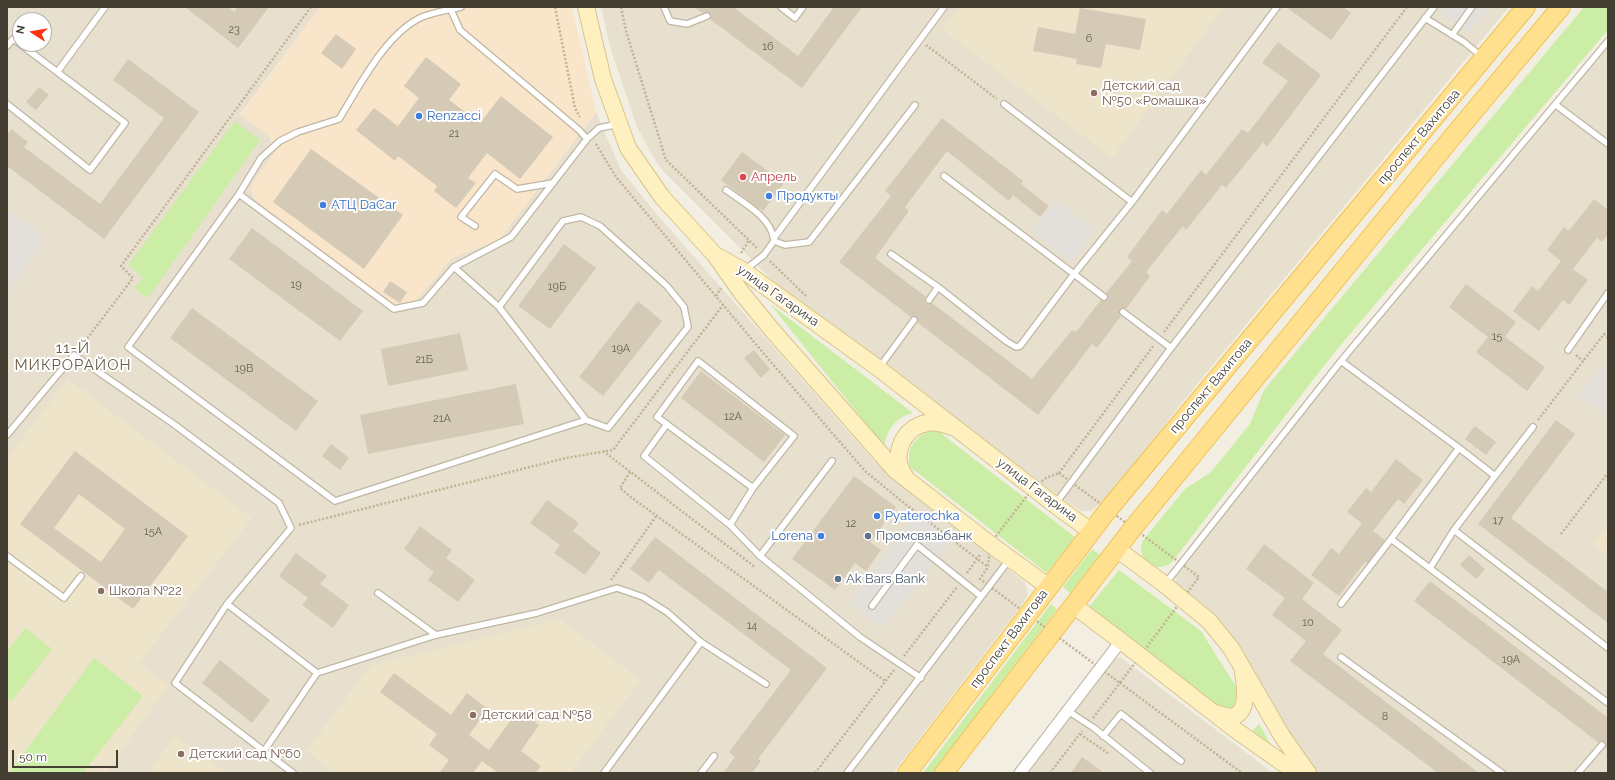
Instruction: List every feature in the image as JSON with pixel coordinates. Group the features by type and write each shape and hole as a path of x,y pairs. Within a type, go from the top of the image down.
{"main road":[{"name":"улица Гагарина","path":"586,7 603,79 628,148 662,197 716,255 741,292 772,330 896,470 1010,559 1121,640 1212,712 1297,773"},
{"name":"проспект Вахитова","path":"907,773 1108,510 1526,7"},
{"name":"проспект Вахитова","path":"944,773 1138,522 1428,166 1561,7"},
{"name":"улица Гагарина","path":"716,255 744,271 878,368 1054,505 1117,549 1210,621 1231,648 1282,736 1308,773"},
{"path":"915,486 903,473 899,461 900,448 906,436 916,427 928,422 942,423 957,429"},
{"path":"1212,712 1228,717 1240,713 1245,696 1242,666"}],"street":[{"path":"1020,773 1121,640"}],"lane":[{"path":"58,72 105,7"},
{"path":"461,7 422,17 399,33 377,58 339,119 298,132 280,141 261,158 239,194 128,347 336,501 586,420"},
{"path":"664,7 670,21 687,24 707,16"},
{"path":"781,7 795,18 803,7"},
{"path":"744,271 764,254 944,7"},
{"path":"891,254 938,287 1006,341 1016,347 1020,346 1074,274 1132,202 1277,7"},
{"path":"1054,505 1171,348 1434,7"},
{"path":"1452,35 1472,7"},
{"path":"451,10 460,30 574,125 587,139"},
{"path":"1425,18 1464,42 1484,58"},
{"path":"1164,584 1342,361 1608,41"},
{"path":"7,104 90,170 125,123 31,52"},
{"path":"1004,104 1132,202"},
{"path":"774,239 785,245 809,242 915,105"},
{"path":"1556,105 1608,144"},
{"path":"239,194 394,309 423,303 454,267 511,238 587,139 599,128 619,124"},
{"path":"475,226 461,217 495,174 517,190 553,182"},
{"path":"944,176 1104,297"},
{"path":"726,190 762,217 773,231 774,239"},
{"path":"454,267 499,307 586,420 608,428 688,327 684,307 667,286 600,226 581,217 563,221 499,307"},
{"path":"929,300 938,287"},
{"path":"1568,350 1608,293"},
{"path":"1123,312 1171,348"},
{"path":"878,368 914,320"},
{"path":"7,435 74,355 175,425 279,503 291,528 227,604 175,683 293,773"},
{"path":"730,525 754,488 794,436 698,361 657,417 754,488"},
{"path":"1342,361 1495,476"},
{"path":"667,424 644,456 730,525 760,556 860,637 920,678"},
{"path":"1430,568 1454,530 1533,426"},
{"path":"1342,604 1459,448"},
{"path":"760,556 832,461"},
{"path":"1454,530 1608,648"},
{"path":"1391,539 1607,701"},
{"path":"872,606 917,544 981,596"},
{"path":"7,556 64,598 80,576"},
{"path":"847,773 1010,559"},
{"path":"264,751 317,673 436,635 537,613 617,588 643,597 667,612 701,642 766,684"},
{"path":"378,593 436,635"},
{"path":"227,604 317,673"},
{"path":"604,773 701,642"},
{"path":"1341,657 1502,773"},
{"path":"1068,711 1150,773"},
{"path":"1103,736 1121,714 1181,761"},
{"path":"1578,773 1602,745"},
{"path":"701,773 714,756"}],"path":[{"path":"74,355 133,278 120,266 311,7"},
{"path":"622,7 626,31 666,160 809,299"},
{"path":"1059,473 1407,7"},
{"path":"919,40 1004,104"},
{"path":"1533,426 1604,334 1608,338"},
{"path":"603,451 761,571"},
{"path":"630,472 620,488 885,681"},
{"path":"1040,473 1046,478"},
{"path":"1561,534 1608,473"},
{"path":"601,593 657,515"},
{"path":"1120,683 1242,773"}],"shaded area":[{"path":"7,7 320,7 240,114 270,137 274,154 253,182 415,301 452,258 499,240 596,112 621,170 659,217 872,459 1024,582 1027,588 1027,596 1024,602 893,773 7,773"},
{"path":"320,7 572,7 596,112 499,240 452,258 415,301 396,306 255,200 251,190 253,182 274,154 270,137 240,115"},
{"path":"601,7 1509,7 1183,401 1109,496 1091,511 1082,511 1070,504 782,290 662,170 650,152 637,127 611,50"},
{"name":"Детский сад №50 «Ромашка»","path":"959,7 1224,7 1112,158 942,29"},
{"path":"1441,7 1489,7 1469,33 1439,10"},
{"path":"1608,41 1608,773 1314,773 1233,642 1227,629 1178,587 1175,583 1176,572 1327,375"},
{"path":"1057,200 1095,230 1071,261 1031,230"},
{"path":"7,210 44,236 7,296"},
{"path":"1601,367 1608,373 1608,418 1579,396"},
{"name":"Школа №22","path":"68,379 252,518 139,663 169,685 105,773 7,773 7,458"},
{"path":"919,511 953,538 883,628 849,602"},
{"path":"1608,524 1608,556 1593,544"},
{"name":"Детский сад №58","path":"560,619 641,680 570,773 334,773 306,751 371,665"},
{"path":"1120,657 1273,773 1025,773 1111,660"},
{"name":"Детский сад №60","path":"175,736 227,773 148,773"}],"green space":[{"path":"1584,7 1608,7 1608,30 1334,353 1172,562 1166,566 1159,567 1148,563 1141,553 1141,546 1144,539 1185,489 1211,472 1250,424 1264,390"},
{"path":"235,121 260,140 148,298 134,288 143,277 128,265"},
{"path":"770,304 913,413 902,417 893,425 887,434 884,446"},
{"path":"931,431 938,431 1075,537 1047,573 910,467 910,449 920,436"},
{"path":"1092,549 1100,555 1070,593 1063,587"},
{"path":"1119,570 1201,631 1240,693 1239,703 1231,709 1221,709 1089,607"},
{"path":"1051,604 1057,609 933,773 923,773"},
{"path":"25,628 52,649 12,701 7,697 7,652"},
{"path":"94,658 143,696 83,773 9,773"},
{"path":"1259,724 1274,750 1251,732"}],"building":[{"path":"185,7 228,7 234,12 238,7 269,7 238,48"},
{"path":"694,7 733,7 798,56 834,7 862,7 802,88 710,19 711,16 709,12 702,13"},
{"path":"1286,7 1343,7 1351,13 1331,40"},
{"path":"1080,8 1146,19 1140,50 1106,44 1101,68 1076,64 1077,59 1033,51 1038,27 1075,34"},
{"path":"336,34 356,49 342,69 321,53"},
{"path":"1278,42 1321,75 1267,147 1263,142 1226,188 1222,185 1186,230 1183,226 1146,272 1150,276 1126,309 1122,308 1119,310 1121,316 1097,348 1092,344 1038,415 917,322 917,317 911,317 839,262 891,196 885,191 942,118 1023,181 1021,184 1049,206 1040,217 1013,195 1009,201 947,151 905,207 909,211 875,258 926,297 926,303 932,303 1032,379 1072,330 1076,332 1101,300 1104,301 1108,299 1106,293 1132,261 1127,257 1162,210 1167,214 1201,170 1206,175 1242,129 1248,133 1288,81 1262,63"},
{"path":"426,57 461,84 449,100 480,123 501,96 553,137 520,179 487,153 468,178 476,183 456,208 434,191 437,186 398,156 395,161 356,130 374,108 398,126 419,98 404,86"},
{"path":"128,59 199,112 104,239 7,166 7,135 11,129 28,142 24,147 100,204 164,118 113,80"},
{"path":"39,87 49,95 36,110 26,102"},
{"path":"311,149 403,215 364,269 273,202"},
{"path":"742,152 784,183 763,211 721,180"},
{"path":"1594,199 1608,210 1608,234 1602,242 1597,238 1573,269 1588,280 1569,305 1563,300 1539,331 1513,311 1532,286 1538,291 1561,261 1547,250 1564,227 1569,231"},
{"path":"252,228 363,311 340,341 229,259"},
{"path":"564,244 596,268 550,329 518,306"},
{"path":"390,281 407,292 400,303 383,292"},
{"path":"1466,284 1516,322 1505,337 1545,367 1527,391 1476,352 1488,337 1449,307"},
{"path":"638,301 662,321 603,396 579,377"},
{"path":"192,308 318,401 296,431 170,338"},
{"path":"460,333 468,370 388,386 381,349"},
{"path":"754,350 770,369 761,378 744,358"},
{"path":"701,371 785,435 764,462 681,398"},
{"path":"516,384 524,424 368,454 360,415"},
{"path":"1556,420 1575,434 1511,518 1608,592 1608,623 1478,524"},
{"path":"1475,426 1496,442 1486,455 1465,439"},
{"path":"331,444 349,458 340,470 322,456"},
{"path":"75,451 188,536 133,609 20,524","holes":["79,494 125,529 101,562 54,528"]},
{"path":"1396,459 1423,480 1404,504 1398,499 1373,531 1385,540 1367,564 1365,562 1339,596 1311,575 1331,548 1339,554 1362,523 1347,512 1366,488 1371,492"},
{"path":"854,476 896,507 870,542 881,550 866,571 855,563 835,590 792,559"},
{"path":"547,500 579,523 573,531 601,553 585,575 554,553 560,545 530,523"},
{"path":"420,526 452,550 446,558 475,580 458,602 428,580 434,572 404,549"},
{"path":"655,537 827,668 758,759 761,761 752,773 723,773 735,757 729,752 791,670 659,570 649,583 630,569"},
{"path":"1264,544 1314,583 1302,599 1342,630 1323,654 1479,773 1438,773 1290,661 1306,641 1272,615 1285,598 1246,569"},
{"path":"296,553 327,576 320,584 349,605 333,628 302,605 308,598 279,576"},
{"path":"1469,555 1485,569 1476,579 1460,565"},
{"path":"1430,581 1608,718 1608,750 1605,748 1606,744 1604,742 1601,741 1599,743 1414,601"},
{"path":"220,660 270,700 252,723 202,683"},
{"path":"394,673 451,715 467,693 488,709 469,735 489,750 518,710 539,725 521,751 541,766 536,773 498,773 482,761 473,773 439,773 449,760 429,745 437,734 380,692"},
{"path":"1082,757 1104,773 1071,773"}],"place":[{"name":"Детский сад №50 «Ромашка»","path":"1094,93"},
{"name":"Renzacci","path":"419,116"},
{"name":"Апрель","path":"743,177"},
{"name":"Продукты","path":"769,196"},
{"name":"АТЦ DaСar","path":"323,205"},
{"name":"Pyaterochka","path":"877,516"},
{"name":"Lorena","path":"821,536"},
{"name":"Промсвязьбанк","path":"868,536"},
{"name":"Ak Bars Bank","path":"838,579"},
{"name":"Школа №22","path":"101,591"},
{"name":"Детский сад №58","path":"473,715"},
{"name":"Детский сад №60","path":"181,754"}],"district":[{"name":"11-Й МИКРОРАЙОН","path":"73,356"}]}
